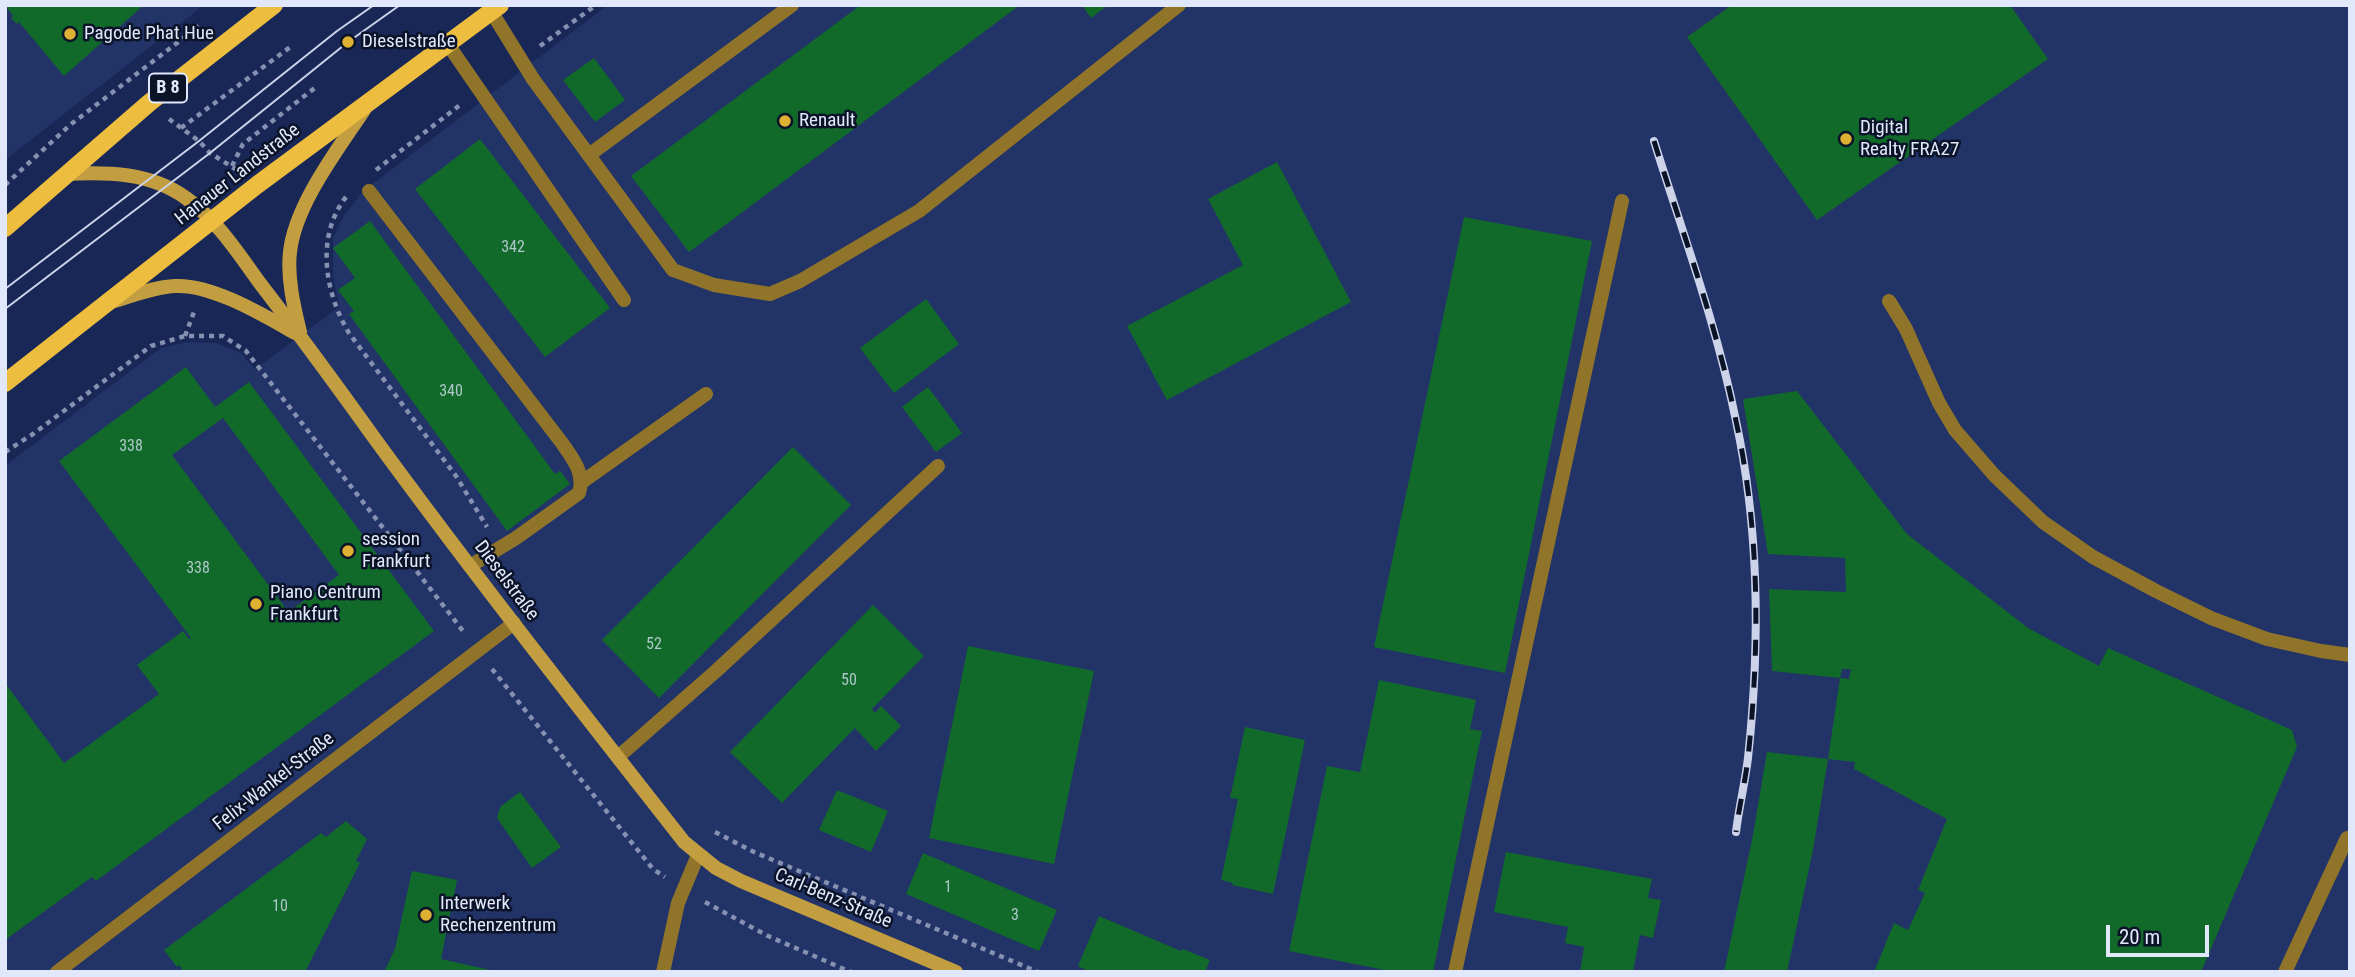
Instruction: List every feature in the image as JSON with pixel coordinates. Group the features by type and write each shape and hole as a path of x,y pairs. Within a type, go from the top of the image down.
{"main road":[{"name":"B 8","path":"5,228 149,103 274,5"},
{"name":"Hanauer Landstraße","path":"5,383 257,186 496,8"},
{"path":"301,337 290,273 293,236 316,184 367,105"},
{"name":"Dieselstraße","path":"65,174 105,172 149,178 188,199 212,222 301,337 470,566 684,842 698,855"},
{"path":"110,303 161,287 191,286 266,317 301,337"},
{"name":"Carl-Benz-Straße","path":"698,855 741,881 956,972"}],"street":[{"path":"589,155 792,5"},
{"path":"496,8 520,60 673,270 715,285 770,294 800,281 919,211 1179,5"},
{"path":"447,43 624,300"},
{"path":"369,191 562,443 579,469 582,482 579,493 470,566"},
{"path":"1455,972 1622,201"},
{"path":"1889,301 1906,329 1939,403 1955,430 1994,475 2043,522 2093,557 2211,618 2267,639 2321,652 2350,655"},
{"path":"582,482 706,394"},
{"path":"618,757 716,671 938,466"},
{"name":"Felix-Wankel-Straße","path":"57,972 514,623"},
{"path":"2285,972 2347,838"},
{"path":"663,972 682,889 698,855"}],"path":[{"path":"520,60 596,5"},
{"path":"5,185 70,125 205,22"},
{"path":"181,128 293,45"},
{"path":"128,80 149,103 199,141 209,153 232,166 257,186"},
{"path":"232,166 243,144 316,87"},
{"path":"372,173 480,90"},
{"path":"350,192 328,231 327,279 339,316 415,427 475,505 498,549"},
{"path":"5,452 151,346 185,335 223,336 246,351 477,650 653,869 682,889 768,936 851,972"},
{"path":"706,827 754,852 1038,972"}],"shaded area":[{"path":"5,5 204,5 5,160"},
{"path":"608,5 2350,5 2350,972 5,972 5,466 161,348 189,342 216,343 241,353 255,369 339,307 333,275 333,238 344,216 362,192"}],"building":[{"name":"Pagode Phat Hue","path":"5,5 144,5 64,76 19,22 17,24 11,18 13,16"},
{"name":"Renault","path":"857,5 1020,5 689,252 631,176 858,7"},
{"path":"1082,5 1108,5 1091,18"},
{"name":"Digital Realty FRA27","path":"1732,5 2010,5 2048,59 1817,220 1687,37"},
{"path":"594,58 625,100 595,122 563,80"},
{"path":"480,139 610,308 545,357 415,189"},
{"path":"1277,162 1351,302 1167,400 1127,326 1243,265 1208,199"},
{"path":"1464,217 1592,241 1505,673 1374,647"},
{"path":"370,221 555,474 560,471 570,484 507,531 349,314 354,311 338,290 355,278 333,248"},
{"path":"926,299 959,344 894,393 860,348"},
{"path":"186,367 215,407 249,382 434,631 96,881 92,877 5,940 5,683 64,763 159,694 137,665 183,631 191,638 59,461","holes":["223,418 339,575 291,610 287,610 172,455"]},
{"path":"928,387 962,433 936,452 902,407"},
{"path":"1797,391 1907,534 2028,628 2099,666 2108,648 2292,730 2297,747 2201,972 1874,972 1894,923 1908,930 1925,893 1918,890 1947,819 1854,769 1855,762 1828,759 1840,678 1772,671 1769,589 1846,592 1845,558 1768,554 1743,399","holes":["1842,669 1851,669 1849,679 1840,678"]},
{"path":"793,447 851,505 659,698 602,640"},
{"path":"873,605 924,656 872,709 875,713 881,706 901,726 876,751 855,728 782,803 730,752"},
{"path":"968,646 1094,671 1054,864 929,838"},
{"path":"1379,680 1476,700 1470,729 1482,731 1433,972 1395,972 1289,951 1327,766 1360,772"},
{"path":"1245,727 1305,740 1273,894 1221,880 1238,799 1230,798"},
{"path":"1767,752 1828,759 1813,850 1787,972 1724,972 1753,835"},
{"path":"837,790 888,811 871,852 819,830"},
{"path":"520,792 561,847 532,868 497,818 500,807"},
{"path":"346,821 367,839 356,861 360,863 305,972 178,972 182,969 179,965 177,967 164,950 321,833 326,837"},
{"path":"1506,852 1652,879 1648,898 1661,900 1653,938 1640,935 1633,972 1580,972 1584,947 1565,943 1568,927 1494,912"},
{"path":"923,853 1057,910 1039,951 906,894"},
{"name":"Interwerk Rechenzentrum","path":"412,871 457,880 441,959 499,972 384,972 395,949"},
{"path":"1099,916 1181,951 1183,949 1210,960 1205,972 1090,972 1078,966"}],"tram line":[{"path":"5,289 374,5"},
{"path":"5,309 210,153 348,42 400,5"}],"railway":[{"path":"1654,141 1719,350 1736,421 1750,505 1756,589 1755,674 1748,758 1736,832"}],"place":[{"name":"Pagode Phat Hue","path":"70,34"},
{"name":"Dieselstraße","path":"348,42"},
{"name":"Renault","path":"785,121"},
{"name":"Digital Realty FRA27","path":"1846,139"},
{"name":"session Frankfurt","path":"348,551"},
{"name":"Piano Centrum Frankfurt","path":"256,604"},
{"name":"Interwerk Rechenzentrum","path":"426,915"}]}
